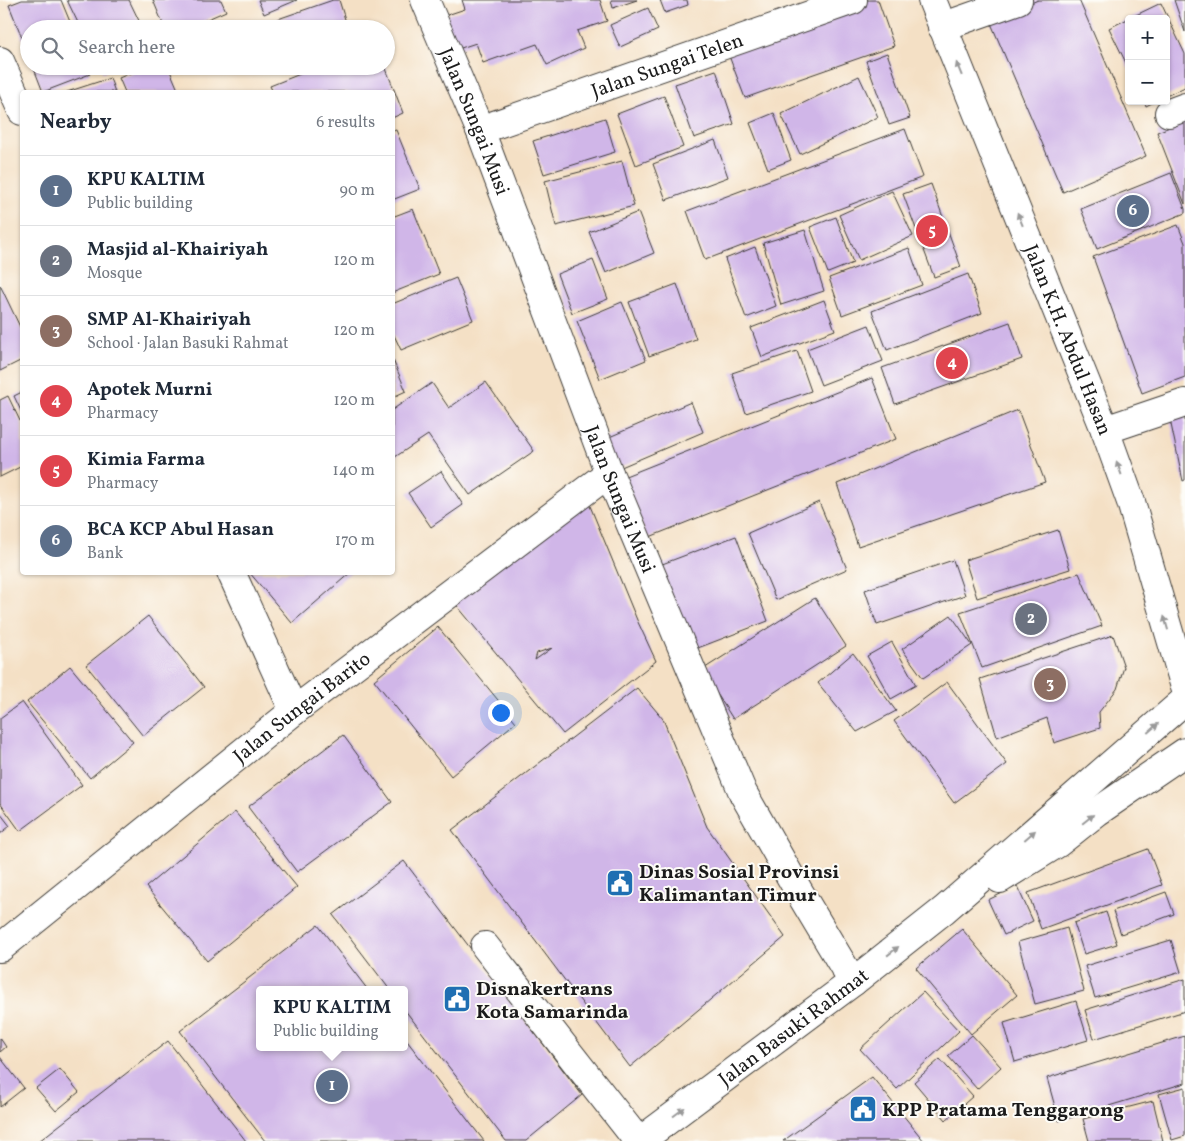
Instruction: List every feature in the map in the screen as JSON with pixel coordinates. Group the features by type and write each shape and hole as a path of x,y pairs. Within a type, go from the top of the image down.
{"street":[{"name":"Jalan Sungai Musi","path":"425,0 480,130 608,473 743,793 853,982"},
{"name":"Jalan Sungai Telen","path":"480,130 853,0"},
{"name":"Jalan K.H. Abdul Hasan","path":"932,0 1105,430 1131,502 1185,686"},
{"path":"942,27 1018,0"},
{"path":"0,61 20,106"},
{"path":"1105,430 1185,403"},
{"name":"Jalan Sungai Barito","path":"0,948 294,711 608,473"},
{"path":"233,575 294,711"},
{"name":"Jalan Basuki Rahmat","path":"639,1141 853,982 944,910 1185,700"},
{"name":"Jalan Basuki Rahmat","path":"944,910 1058,843 1098,812 1185,752"},
{"path":"485,946 639,1141"}],"building":[{"path":"22,0 61,0 69,20 20,20 20,32 9,5"},
{"path":"67,0 129,0 139,20 77,20"},
{"path":"153,0 221,0 226,11 206,20 161,20"},
{"path":"258,0 297,0 264,14"},
{"path":"333,0 339,0 345,20 275,20"},
{"path":"462,0 600,0 607,21 577,31 584,48 547,65 537,44 483,63 476,43 455,50 444,16 465,9"},
{"path":"611,0 637,0 613,8"},
{"path":"660,0 687,0 688,5 665,13"},
{"path":"864,0 878,0 894,46 745,98 726,48"},
{"path":"1038,0 1079,0 1146,156 1063,192 990,21"},
{"path":"1174,0 1185,0 1185,32"},
{"path":"1161,3 1167,15 1136,15"},
{"path":"648,8 658,30 620,47 610,25"},
{"path":"1125,20 1125,61 1109,28"},
{"path":"1170,22 1185,54 1185,87 1170,94"},
{"path":"887,53 910,118 889,125 866,61"},
{"path":"716,70 734,124 694,138 675,84"},
{"path":"36,75 87,75 48,90 42,90"},
{"path":"126,75 172,75 178,90 124,90 119,78"},
{"path":"298,75 388,75 394,90 272,90 270,86"},
{"path":"859,76 878,117 800,154 781,114"},
{"path":"110,78 114,90 73,90"},
{"path":"395,92 403,113 395,117"},
{"path":"664,96 683,147 636,165 617,114"},
{"path":"774,113 791,160 768,169 750,123"},
{"path":"605,118 615,152 544,174 533,141"},
{"path":"1185,121 1185,204 1157,132"},
{"path":"905,129 923,177 705,260 687,211"},
{"path":"395,130 420,189 395,199"},
{"path":"715,140 728,177 666,200 653,164"},
{"path":"622,161 634,206 556,226 545,181"},
{"path":"1171,173 1185,213 1097,249 1081,209"},
{"path":"931,184 961,267 934,277 903,194"},
{"path":"892,191 913,236 859,260 839,215"},
{"path":"413,209 439,274 395,292 395,216"},
{"path":"638,212 654,253 606,273 589,232"},
{"path":"836,217 853,263 828,273 810,227"},
{"path":"1178,225 1185,243 1185,377 1142,393 1093,257"},
{"path":"805,230 824,291 781,305 763,243"},
{"path":"755,247 776,306 746,318 725,259"},
{"path":"909,248 922,285 842,315 829,278"},
{"path":"593,260 608,299 572,313 557,274"},
{"path":"968,274 982,313 887,350 872,311"},
{"path":"456,278 473,320 401,350 395,337 395,303"},
{"path":"677,284 696,339 649,356 629,302"},
{"path":"0,285 20,327 20,361 0,371"},
{"path":"824,300 835,330 762,357 751,328"},
{"path":"622,302 646,360 600,379 577,321"},
{"path":"1010,322 1022,359 895,404 882,368"},
{"path":"869,325 883,361 821,385 807,349"},
{"path":"797,351 811,391 746,413 732,373"},
{"path":"395,365 406,391 395,396"},
{"path":"872,378 896,439 647,538 623,477"},
{"path":"486,382 534,451 470,495 428,435 395,457 395,408 432,383 449,408"},
{"path":"20,393 20,409 14,396"},
{"path":"8,396 20,421 20,467 0,477 0,400"},
{"path":"691,402 703,432 612,471 600,441"},
{"path":"1018,410 1045,482 858,546 837,484"},
{"path":"1185,411 1185,480 1183,481 1169,415"},
{"path":"441,471 463,505 431,527 408,493"},
{"path":"588,501 656,661 563,734 449,596","holes":["552,648 535,660 537,653"]},
{"path":"819,502 847,569 776,600 748,533"},
{"path":"1058,530 1070,569 977,598 965,560"},
{"path":"736,536 768,621 690,651 657,566"},
{"path":"953,560 965,595 877,625 865,590"},
{"path":"1079,573 1102,626 982,668 960,612"},
{"path":"252,575 348,575 292,623"},
{"path":"815,598 846,646 733,719 702,670"},
{"path":"951,615 972,645 923,678 902,649"},
{"path":"148,616 204,687 143,736 86,665"},
{"path":"438,627 516,722 451,776 374,680"},
{"path":"1113,635 1124,667 1117,689 1099,712 1100,728 1054,743 1047,718 997,737 980,679"},
{"path":"892,642 916,685 891,699 867,656"},
{"path":"853,653 896,711 857,732 818,683"},
{"path":"70,666 133,742 90,778 27,702"},
{"path":"947,682 1007,764 954,803 894,721"},
{"name":"Dinas Sosial Provinsi Kalimantan Timur","path":"637,688 663,719 707,827 785,937 630,1067 452,830"},
{"path":"22,702 82,785 20,831 0,803 0,718"},
{"path":"343,735 392,802 297,872 248,807"},
{"path":"235,812 297,887 207,961 146,887"},
{"path":"0,813 10,826 0,834"},
{"path":"1148,849 1162,885 1041,929 1028,893"},
{"name":"Disnakertrans Kota Samarinda","path":"404,861 582,1095 526,1141 506,1141 408,1014 408,986 387,986 333,915"},
{"path":"1017,886 1033,921 1004,935 988,900"},
{"path":"1166,892 1174,914 1121,934 1113,911"},
{"path":"1106,912 1117,944 1084,954 1074,923"},
{"path":"318,925 365,986 256,986 256,1051 408,1051 408,1042 484,1141 265,1141 180,1031"},
{"path":"1067,928 1084,991 1035,1004 1018,942"},
{"path":"962,929 1017,995 971,1034 916,968"},
{"path":"1171,940 1181,972 1095,998 1085,966"},
{"path":"1185,979 1185,1011 1094,1039 1085,1010"},
{"path":"923,992 959,1031 897,1089 860,1049"},
{"path":"1076,1001 1088,1040 1015,1062 1004,1023"},
{"path":"972,1035 1001,1067 977,1089 948,1056"},
{"path":"1185,1036 1185,1083 1059,1121 1047,1078"},
{"path":"0,1038 6,1047 0,1052"},
{"path":"168,1041 246,1141 39,1141"},
{"path":"0,1057 24,1088 0,1107"},
{"path":"940,1059 973,1096 946,1120 914,1082"},
{"path":"60,1069 79,1092 56,1111 36,1088"},
{"name":"KPP Pratama Tenggarong","path":"872,1077 924,1141 783,1141"},
{"path":"1185,1087 1185,1136 1172,1140 1159,1094"},
{"path":"1153,1101 1163,1141 1089,1141 1083,1119"}],"place":[{"name":"BCA KCP Abul Hasan","path":"1133,211"},
{"name":"Kimia Farma","path":"932,231"},
{"name":"Apotek Murni","path":"952,363"},
{"name":"Masjid al-Khairiyah","path":"1031,619"},
{"name":"SMP Al-Khairiyah","path":"1050,684"},
{"name":"Dinas Sosial Provinsi Kalimantan Timur","path":"620,883"},
{"name":"Disnakertrans Kota Samarinda","path":"457,999"},
{"name":"KPU KALTIM","path":"332,1086"},
{"name":"KPP Pratama Tenggarong","path":"863,1109"}]}
